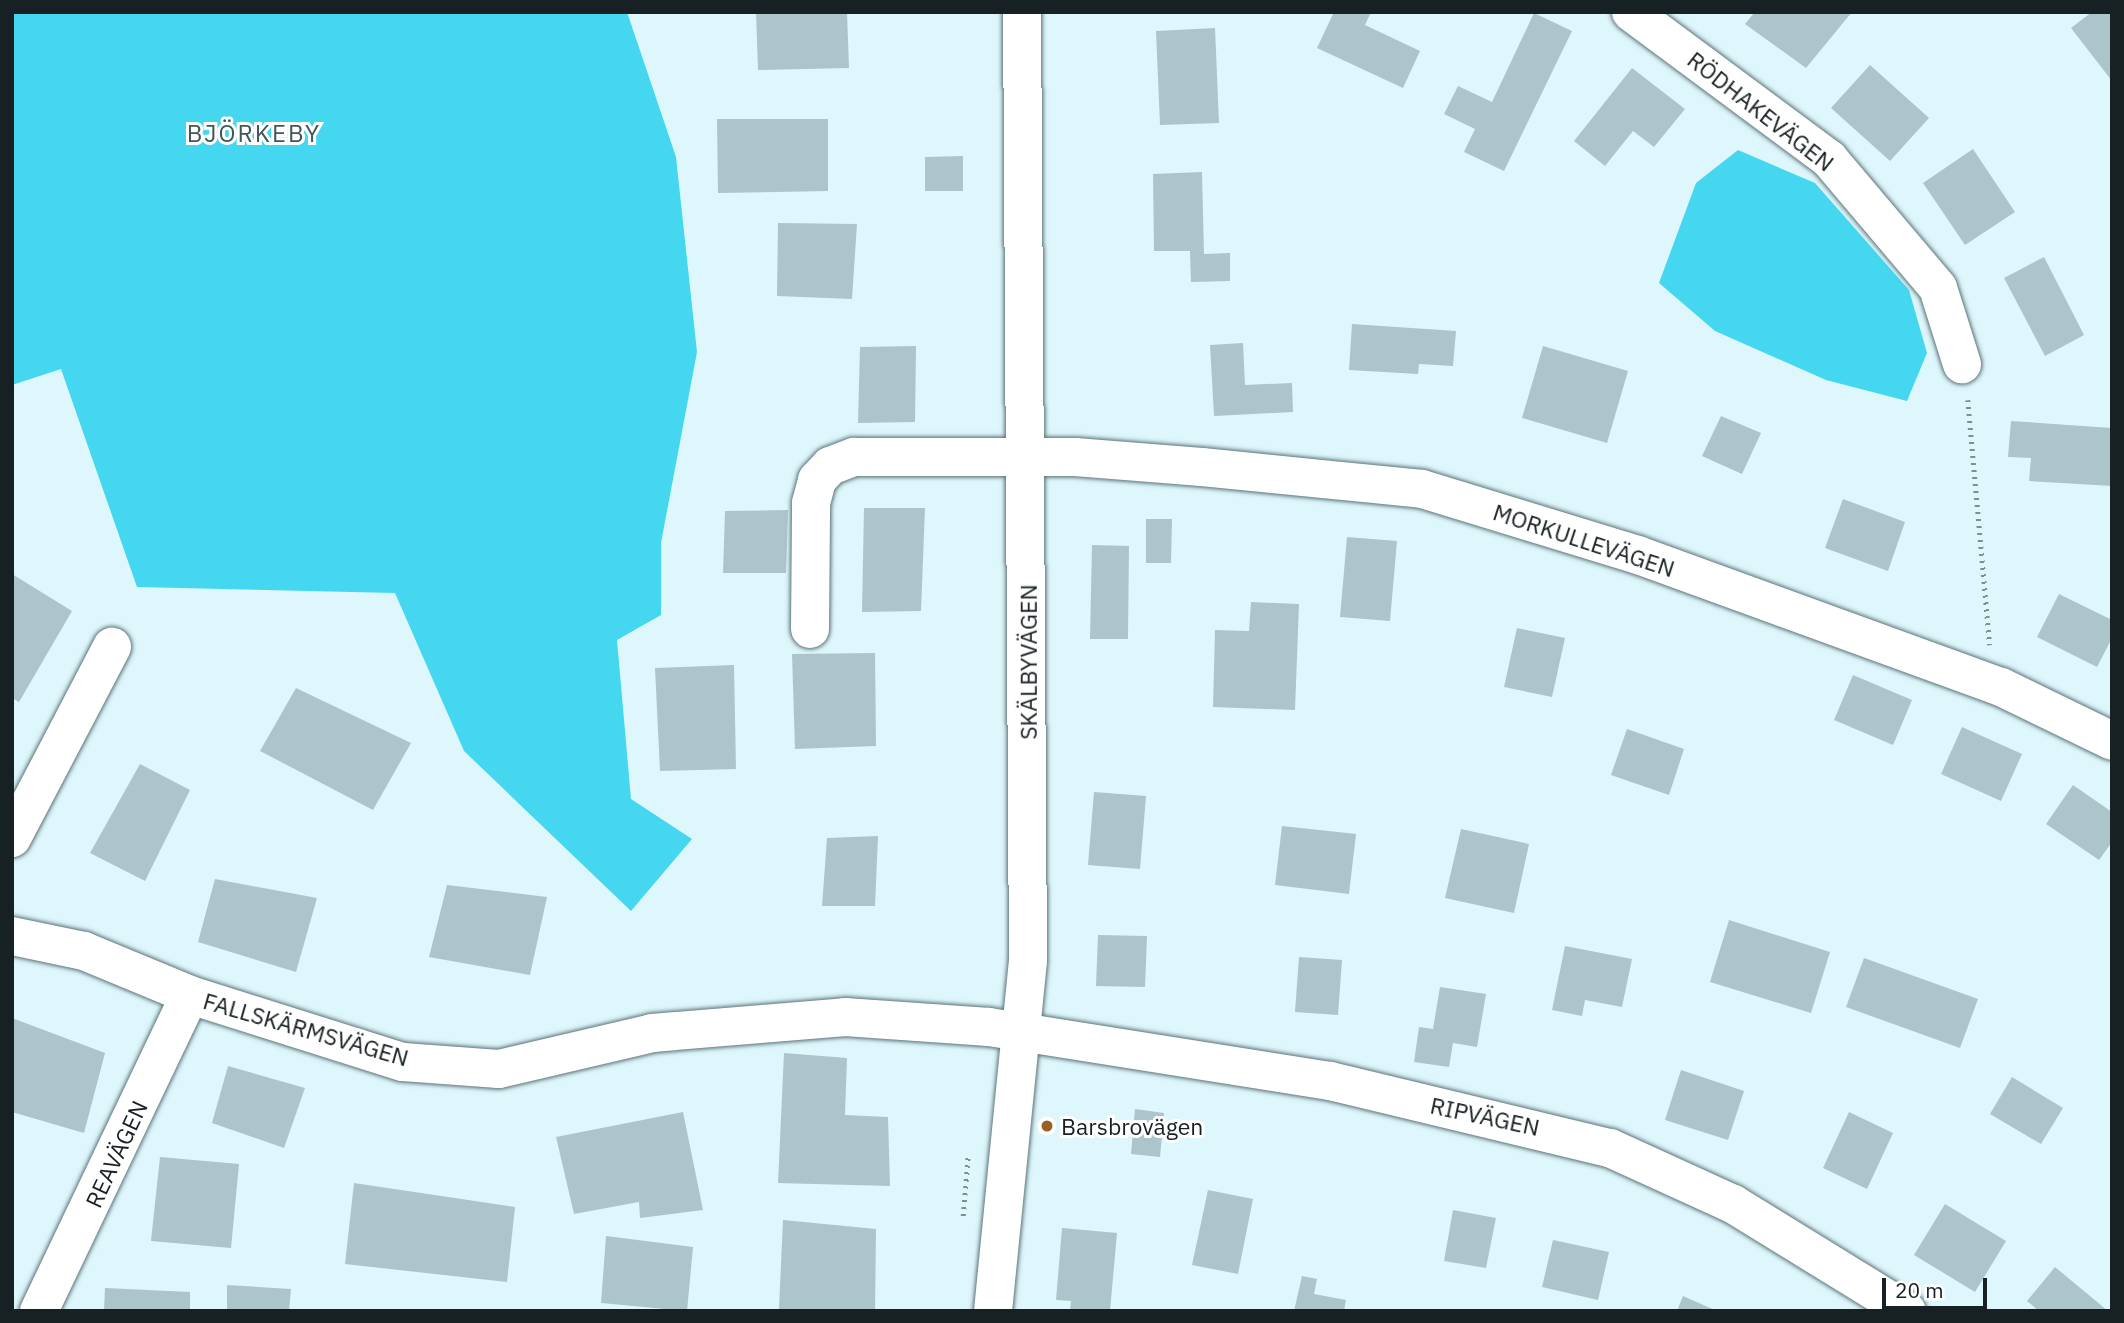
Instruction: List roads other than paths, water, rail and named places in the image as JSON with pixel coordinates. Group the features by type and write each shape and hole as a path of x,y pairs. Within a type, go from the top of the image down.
{"street":[{"name":"SKÄLBYVÄGEN","path":"992,1311 1024,1033 1028,458 1022,12"},
{"name":"RÖDHAKEVÄGEN","path":"1631,12 1829,159 1938,288 1962,364"},
{"name":"MORKULLEVÄGEN","path":"810,629 811,503 817,480 830,466 854,457 1028,458 1422,489 1638,555 1994,685 2112,741"},
{"path":"12,838 112,648"},
{"name":"FALLSKÄRMSVÄGEN","path":"12,936 85,951 190,995 403,1062 499,1069 652,1033 845,1017 1024,1033"},
{"name":"REAVÄGEN","path":"39,1311 190,995"},
{"name":"RIPVÄGEN","path":"1024,1033 1330,1082 1599,1145 1733,1204 1907,1311"}],"place":[{"name":"Barsbrovägen","path":"1047,1126"}],"district":[{"name":"BJÖRKEBY","path":"254,134"}]}
